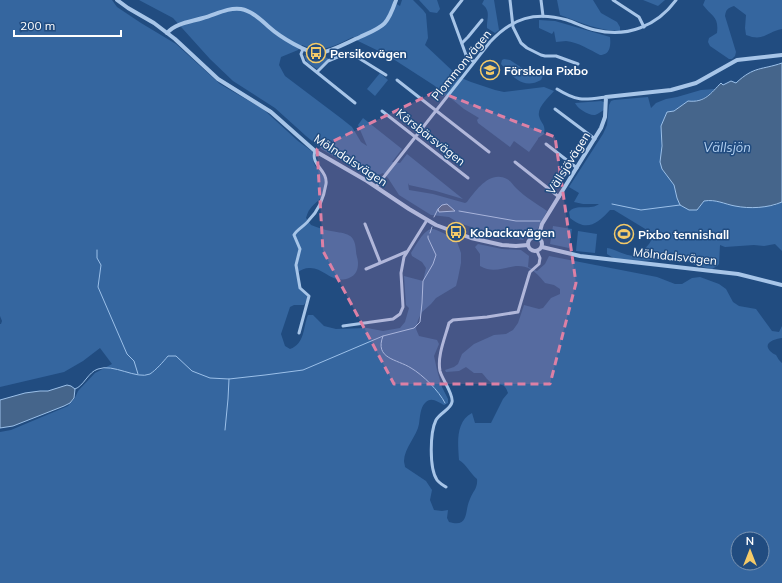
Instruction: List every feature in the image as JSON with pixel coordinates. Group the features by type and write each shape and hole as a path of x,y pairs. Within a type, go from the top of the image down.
{"street":[{"name":"Mölndalsvägen","path":"117,0 167,33 218,79 271,112 315,151 352,172 427,220 471,238 494,244 509,246 528,245"},
{"path":"167,33 173,27 180,24 225,11 242,9 254,14 273,31 303,49 320,53 385,24 389,19 396,0"},
{"path":"462,0 451,14 466,55 474,62"},
{"path":"510,0 512,23 521,44 541,55 556,56 578,64"},
{"path":"541,0 543,16"},
{"path":"613,0 640,17 644,27"},
{"name":"Plommonvägen","path":"376,187 497,34 512,23 529,17 543,16 567,21 607,33 629,32 653,22 665,13 676,0"},
{"path":"462,43 468,38 482,20"},
{"path":"303,49 302,59 355,103"},
{"path":"317,72 328,62 347,53 357,57 386,75"},
{"path":"558,89 568,96 584,100 671,90 696,83 737,60 782,55"},
{"path":"397,80 489,152"},
{"name":"Vällsjövägen","path":"538,238 542,224 604,123 606,97"},
{"path":"555,109 595,139"},
{"name":"Körsbärsvägen","path":"382,111 468,178"},
{"path":"546,144 577,168"},
{"path":"299,333 309,296 300,288 296,265 300,249 294,235 296,231 309,221 315,212 323,196 326,184 325,176 314,160 313,157 315,151"},
{"path":"515,162 559,197"},
{"path":"342,326 393,319 400,314 403,303 401,273 402,265 406,252 421,232 427,220"},
{"path":"365,224 380,262"},
{"path":"531,238 538,238 542,242 542,247 538,251 531,250 528,245 531,238"},
{"name":"Mölndalsvägen","path":"542,247 580,256 738,274 782,285"},
{"path":"446,487 440,484 436,478 431,452 432,436 436,420 453,401 443,378 440,364 440,358 449,323 453,320 518,312 530,272 539,264 538,251"},
{"path":"366,269 406,252"}],"highlighted area":[{"path":"437,91 555,137 576,283 550,384 394,384 323,251 317,149"}],"shaded area":[{"path":"0,0 112,0 117,7 176,44 220,84 263,109 298,141 313,152 314,163 324,178 325,189 321,198 309,210 306,218 311,225 349,235 354,241 358,268 353,275 343,280 333,278 314,268 306,268 298,272 301,288 306,293 308,298 304,305 294,305 290,307 281,334 285,346 290,349 295,347 301,339 308,315 313,315 324,326 336,329 367,328 383,331 400,328 405,322 409,308 406,305 404,276 423,281 426,268 422,262 412,256 411,253 417,243 426,232 432,229 456,239 461,253 461,263 456,286 436,298 422,312 416,329 419,336 437,340 439,344 434,356 448,403 444,405 434,400 430,400 423,405 418,429 406,451 404,461 405,467 426,481 432,490 430,500 434,510 448,510 447,518 449,522 460,523 463,521 471,496 477,485 477,479 459,460 458,447 460,428 467,417 472,413 475,423 491,423 503,399 508,393 504,386 492,383 482,373 474,373 466,367 459,371 446,372 445,370 458,364 462,354 474,344 494,335 506,334 513,330 518,323 524,305 539,309 543,308 551,298 560,294 560,289 554,285 545,283 536,273 527,268 519,266 497,270 480,266 480,254 475,247 478,244 502,249 521,250 529,256 528,267 537,271 545,264 549,256 657,277 675,284 682,284 692,278 700,277 719,284 726,289 733,302 739,306 756,309 772,331 779,332 782,326 782,338 776,339 769,343 768,348 782,363 782,583 0,583 0,432 11,430 68,406 75,398 78,391 95,373 112,364 100,348 83,361 64,372 0,387 0,324 2,321 0,316"},
{"path":"139,0 393,0 393,2 400,6 402,0 413,0 426,14 428,38 425,45 459,77 504,92 544,87 554,91 544,102 539,113 544,128 544,134 538,138 529,152 514,141 510,147 478,123 477,120 479,118 464,109 447,95 442,97 440,91 435,86 387,55 353,37 334,46 322,49 309,48 302,45 298,50 281,57 279,65 285,76 352,127 361,142 367,146 358,125 363,118 402,149 392,162 400,163 407,154 463,199 409,185 408,183 409,190 433,194 465,203 479,187 489,179 501,177 509,180 523,194 547,211 536,232 527,235 523,240 502,237 459,223 449,217 431,215 399,195 383,173 374,177 368,176 323,150 275,108 233,81 210,59 173,18"},
{"path":"419,0 437,0 440,9 437,13 430,12"},
{"path":"484,0 494,0 499,30 495,33 487,28 488,12 482,4"},
{"path":"557,0 593,0 601,13 617,22 620,27 620,31 597,28 560,15"},
{"path":"643,0 665,0 658,6"},
{"path":"705,0 782,0 782,29 761,37 746,35 746,15 734,6 729,8 725,16 736,52 732,59 729,59 710,46 708,42 709,38 717,33 717,23 714,17 703,5"},
{"path":"539,20 555,21 610,37 608,52 600,55 575,43 566,41 556,42 554,31 552,34 539,28"},
{"path":"304,55 316,58 322,56 330,59 317,69 307,62"},
{"path":"502,60 510,60 522,68 535,69 543,76 541,80 529,84 519,81 501,64"},
{"path":"380,73 388,80 375,96 367,89"},
{"path":"715,89 703,98 696,101 688,101 674,111 667,112 661,126 662,169 674,185 677,198 697,210 704,201 712,200 773,206 782,202 782,251 775,244 764,246 754,245 725,247 720,245 719,264 712,269 697,266 682,259 635,261 615,259 607,254 607,248 636,256 642,252 651,240 647,230 614,210 610,210 601,219 587,225 582,225 570,218 569,212 575,208 592,207 599,204 583,204 574,202 579,193 569,187 603,134 607,125 609,105 611,101 648,97 651,108 656,103 666,99 701,90"},
{"path":"604,102 604,110 595,115 584,111 575,103"},
{"path":"553,226 572,229 569,248 550,244"},
{"path":"578,231 597,234 595,253 576,251"}],"water":[{"name":"Vällsjön","path":"782,63 782,202 771,206 753,208 741,207 716,201 704,201 697,210 689,210 680,205 674,185 662,169 660,162 662,146 661,126 667,112 674,111 688,101 703,99 711,94 721,83 723,85 731,81 736,83 753,71"},
{"path":"447,204 455,211 439,212 438,209 442,205"},
{"path":"67,385 75,389 74,398 70,403 13,426 0,428 0,400 25,393 48,391"}],"waterway":[{"path":"612,204 641,210 680,205"},
{"path":"434,217 438,209"},
{"path":"459,211 516,221 540,221"},
{"path":"430,233 432,227"},
{"path":"75,389 81,385 91,373 98,369 111,368 138,375 145,375 150,374 168,356 176,356 192,371 210,378 229,379 303,370 383,336 414,328 420,322 423,281 433,264 436,255 428,236"},
{"path":"97,250 97,258 101,265 98,287 127,354 134,361 138,374"},
{"path":"383,336 381,344 384,354 421,375 435,388 445,403"},
{"path":"225,430 229,379"}],"place":[{"name":"Persikovägen","path":"316,53"},
{"name":"Förskola Pixbo","path":"490,70"},
{"name":"Kobackavägen","path":"456,232"},
{"name":"Pixbo tennishall","path":"624,234"}]}
